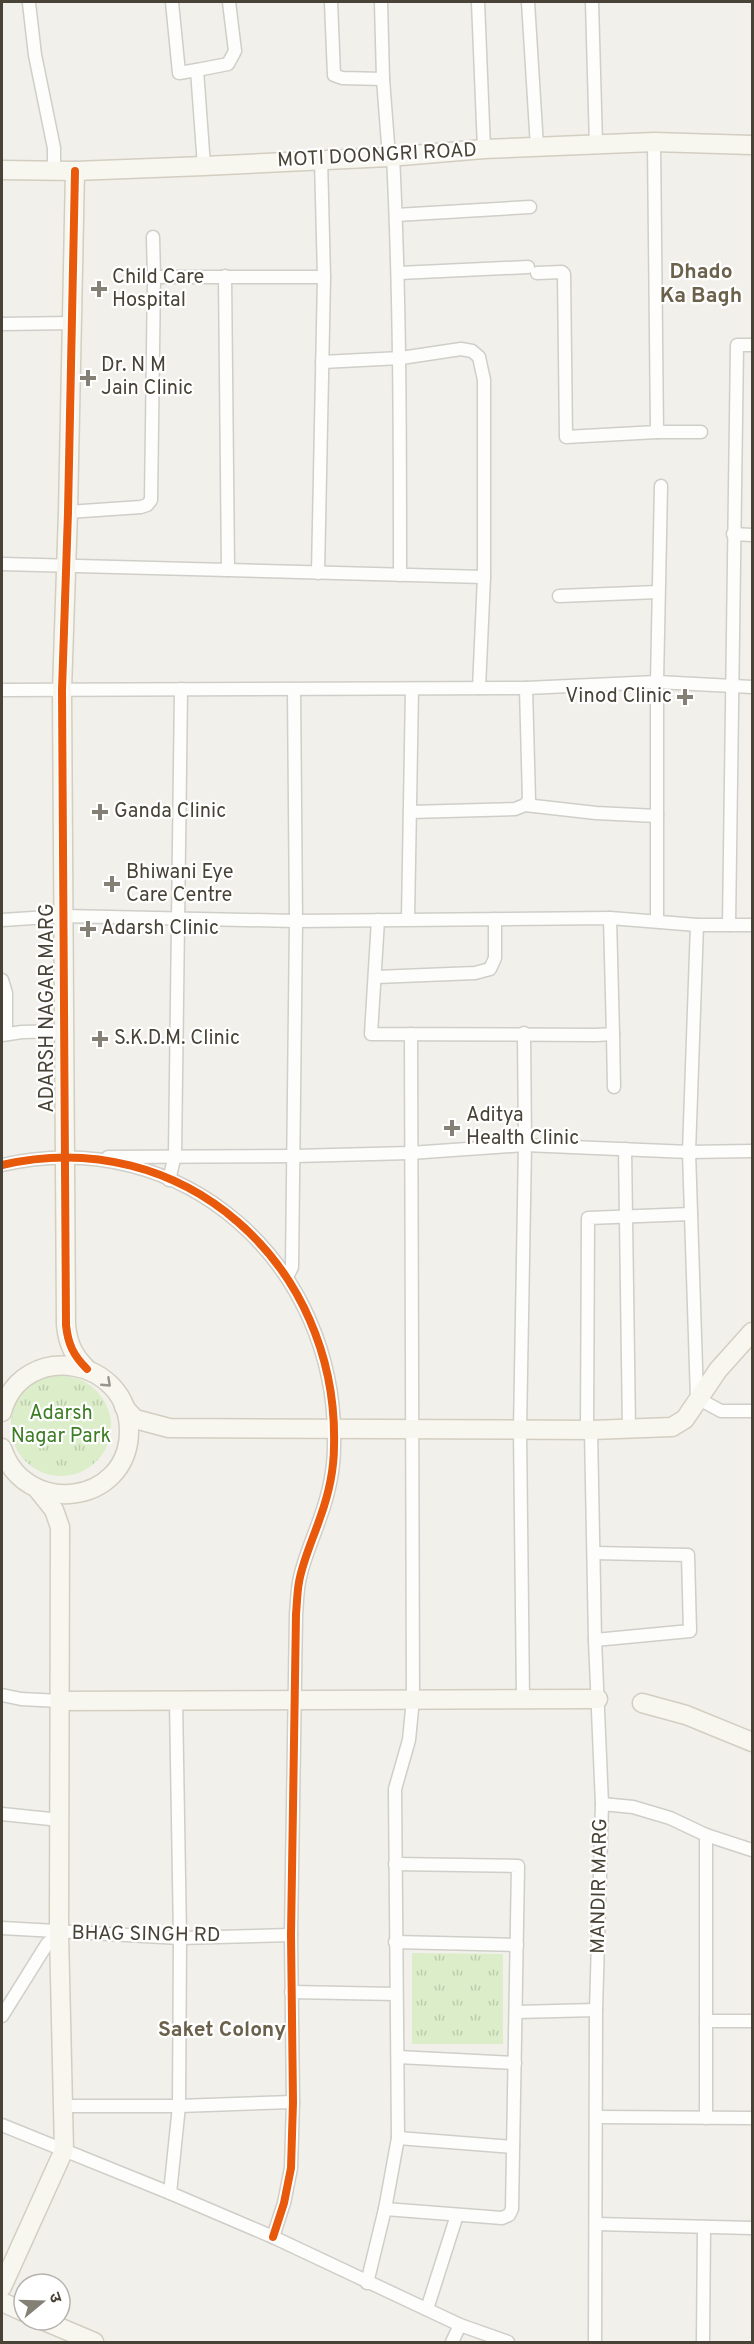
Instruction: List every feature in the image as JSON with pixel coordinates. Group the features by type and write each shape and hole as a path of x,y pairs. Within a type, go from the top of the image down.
{"street":[{"path":"172,2 179,74 228,64 235,51 230,2"},
{"path":"331,2 334,75 342,78 383,79"},
{"path":"381,2 383,79 399,273 400,575"},
{"path":"478,2 484,149"},
{"path":"528,2 537,147"},
{"path":"592,2 596,145"},
{"path":"29,3 35,55 54,148 54,170"},
{"path":"197,70 204,166"},
{"path":"654,142 657,432"},
{"name":"MOTI DOONGRI ROAD","path":"2,170 75,171 204,166 391,157 484,149 654,142 753,145"},
{"path":"318,573 324,277 321,159"},
{"name":"ADARSH NAGAR MARG","path":"66,1326 62,690 75,171"},
{"path":"396,215 530,207"},
{"path":"68,512 141,507 147,505 151,500 153,237"},
{"path":"399,273 532,270 562,272 564,274 566,437 701,432"},
{"path":"225,276 228,570"},
{"path":"154,277 324,277"},
{"path":"2,324 72,323"},
{"path":"729,925 737,345 753,345"},
{"path":"322,362 400,358 461,349 472,351 479,357 484,380 484,577 479,688"},
{"path":"657,921 657,682 661,486"},
{"path":"733,534 753,535"},
{"path":"2,564 484,577"},
{"path":"559,596 658,592"},
{"path":"2,690 526,688 657,682 753,687"},
{"path":"525,805 529,800 526,688"},
{"path":"169,1180 176,1155 181,689"},
{"path":"286,1277 292,1267 295,1156 294,689"},
{"path":"408,920 412,689"},
{"path":"410,812 515,809 525,805 596,813 657,816"},
{"path":"2,920 64,916 296,921 610,918 697,925 753,926"},
{"path":"610,918 614,1087"},
{"path":"376,977 475,973 490,969 495,958 495,919"},
{"path":"378,920 376,977 370,1034 613,1034"},
{"path":"697,925 689,1152 698,1398"},
{"path":"2,980 6,993 4,1034 64,1031"},
{"path":"523,1699 520,1430 525,1145 524,1033"},
{"path":"366,2283 386,2209 398,2138 395,1790 409,1740 413,1699 411,1034"},
{"path":"2,1165 20,1161 65,1158 410,1153 525,1145 689,1152 753,1151"},
{"path":"625,1149 629,1429"},
{"path":"65,1158 90,1159 128,1166 169,1180 215,1204 238,1222 260,1243 300,1296 325,1357 333,1394 334,1429 330,1482 322,1515 299,1582 294,1700 291,2168 284,2203 273,2237"},
{"path":"626,1216 691,1214"},
{"name":"MANDIR MARG","path":"596,2343 596,2010 602,1804 589,1430 588,1218 626,1216"},
{"path":"66,1326 68,1343 76,1358 87,1369 111,1385 124,1407 135,1419 169,1428 589,1430 672,1427 685,1419 718,1370 753,1332"},
{"path":"2,1412 6,1398 19,1382 34,1372 53,1353 66,1326"},
{"path":"34,1372 61,1365 87,1369"},
{"path":"698,1398 721,1410 753,1411"},
{"path":"124,1407 129,1433 125,1450"},
{"path":"38,1490 55,1495 80,1493 98,1486 111,1475 125,1450 137,1438 169,1428"},
{"path":"2,1452 17,1475 38,1490 54,1510 60,1527 59,1933 64,2150 2,2287"},
{"path":"60,1527 67,1508 80,1493"},
{"path":"594,1552 688,1555 690,1631 595,1640"},
{"path":"2,1695 21,1699 60,1701 598,1699"},
{"path":"170,2193 179,2106 180,1938 176,1700"},
{"path":"642,1702 686,1715 753,1742"},
{"path":"602,1804 633,1807 670,1818 706,1835 753,1850"},
{"path":"2,1814 60,1820"},
{"path":"706,1835 706,2118"},
{"path":"386,2209 502,2218 509,2215 512,2209 518,1866 395,1864"},
{"name":"BHAG SINGH RD","path":"2,1928 180,1938 291,1935"},
{"path":"2,2016 47,1944 59,1933"},
{"path":"395,1942 517,1944"},
{"path":"291,1992 396,1994"},
{"path":"516,2012 596,2010"},
{"path":"706,2021 753,2021"},
{"path":"398,2057 515,2063"},
{"path":"63,2106 179,2106 293,2102"},
{"path":"597,2116 753,2118"},
{"path":"2,2125 273,2237 366,2283 460,2325 508,2343"},
{"path":"398,2138 513,2147"},
{"path":"427,2309 457,2215"},
{"path":"596,2224 753,2228"},
{"path":"703,2343 704,2227"},
{"path":"452,2343 460,2325"},
{"path":"69,2332 94,2343"}],"green space":[{"name":"Adarsh Nagar Park","path":"61,1376 80,1380 96,1391 107,1407 111,1426 107,1445 96,1461 80,1472 61,1476 42,1472 26,1461 15,1445 11,1426 15,1407 26,1391 42,1380"},
{"path":"412,1953 503,1954 503,2044 412,2044"}],"cycle path":[{"path":"75,171 62,690 66,1325 72,1349 87,1369"},
{"path":"2,1165 68,1158 131,1166 188,1188 238,1222 279,1266 310,1320 329,1380 334,1446 332,1474 323,1510 301,1574 296,1614 291,1935 293,2102 291,2168 284,2203 273,2237"}],"place":[{"name":"Child Care Hospital","path":"99,289"},
{"name":"Dr. N M Jain Clinic","path":"88,378"},
{"name":"Vinod Clinic","path":"685,697"},
{"name":"Ganda Clinic","path":"100,812"},
{"name":"Bhiwani Eye Care Centre","path":"112,884"},
{"name":"Adarsh Clinic","path":"88,929"},
{"name":"S.K.D.M. Clinic","path":"100,1039"},
{"name":"Aditya Health Clinic","path":"452,1128"}],"district":[{"name":"Dhado Ka Bagh","path":"701,284"},
{"name":"Saket Colony","path":"222,2030"}]}
